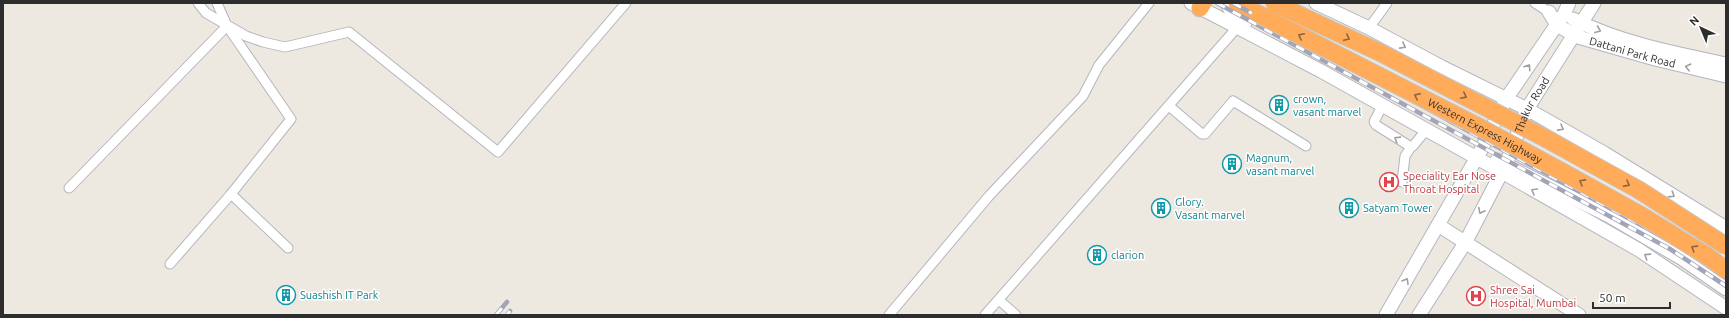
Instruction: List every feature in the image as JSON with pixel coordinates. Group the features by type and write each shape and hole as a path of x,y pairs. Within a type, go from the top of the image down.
{"highway":[{"name":"Western Express Highway","path":"1237,3 1481,128 1561,171 1644,217 1726,270"},
{"name":"Western Express Highway","path":"1274,3 1381,53 1543,137 1639,190 1726,246"}],"street":[{"path":"198,3 206,13 246,36 285,47 348,32 498,152 626,3"},
{"path":"170,264 231,194 291,119 227,26 217,3"},
{"path":"889,315 989,196 1084,96 1100,65 1149,3"},
{"path":"1227,3 1233,16 1240,24 1382,106 1426,130 1504,168 1609,216 1681,258 1726,289"},
{"path":"1316,3 1369,28 1527,109 1604,152 1726,228"},
{"path":"1369,28 1388,3"},
{"name":"Dattani Park Road","path":"1535,3 1549,12 1563,14 1656,54 1726,76"},
{"name":"Thakur Road","path":"1419,315 1465,243 1504,168 1527,109 1594,3"},
{"path":"1198,5 1240,24 1478,155"},
{"name":"Dattani Park Road","path":"1563,14 1574,34 1578,37 1656,54 1726,64"},
{"name":"Thakur Road","path":"1438,225 1478,155 1506,99 1563,14"},
{"path":"985,315 1240,24"},
{"path":"69,188 227,26"},
{"path":"1169,106 1202,134 1204,134 1233,101 1306,146"},
{"path":"1382,106 1374,122 1376,125 1411,147"},
{"path":"1402,182 1405,156 1426,130"},
{"path":"1504,168 1639,250 1726,308"},
{"path":"231,194 288,248"},
{"path":"1391,314 1438,225 1579,315"},
{"path":"999,300 1016,315"}],"railway":[{"path":"1217,3 1670,249 1726,286"},
{"path":"1233,3 1674,243 1726,277"},
{"path":"496,315 507,302"},
{"path":"507,315 510,311"}],"place":[{"name":"crown, vasant marvel","path":"1279,105"},
{"name":"Magnum, vasant marvel","path":"1232,164"},
{"name":"Speciality Ear Nose Throat Hospital","path":"1389,182"},
{"name":"Glory. Vasant marvel","path":"1161,208"},
{"name":"Satyam Tower","path":"1349,208"},
{"name":"clarion","path":"1097,255"},
{"name":"Suashish IT Park","path":"286,295"},
{"name":"Shree Sai Hospital, Mumbai","path":"1476,296"}]}
